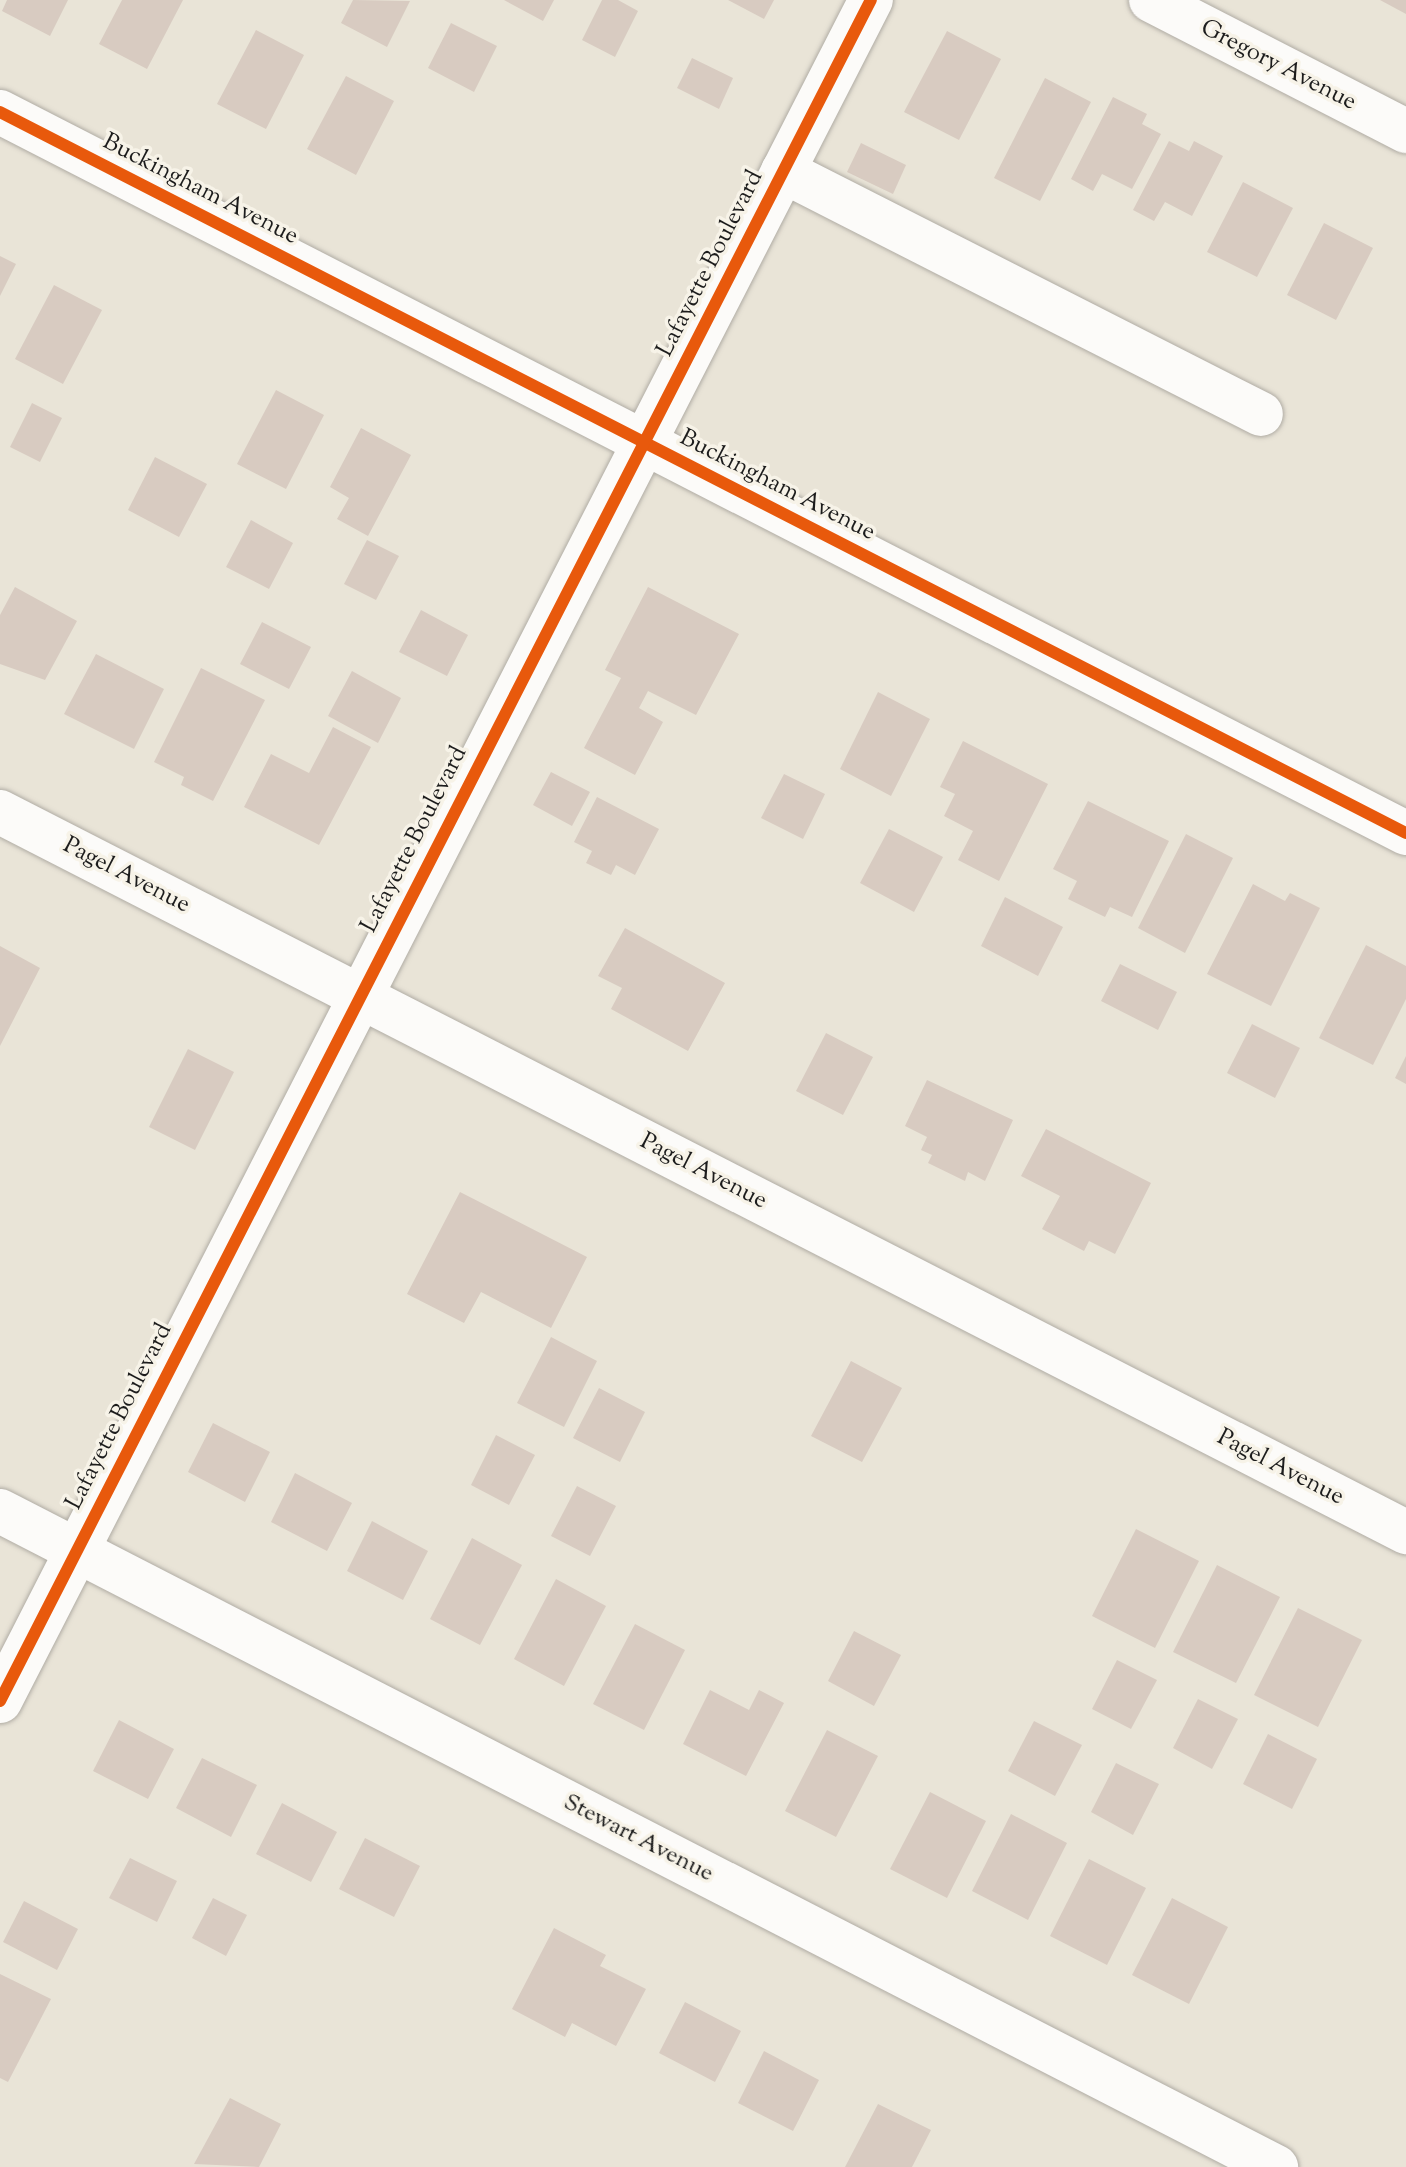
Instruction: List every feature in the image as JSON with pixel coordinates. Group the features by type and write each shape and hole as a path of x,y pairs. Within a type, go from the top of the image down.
{"street":[{"name":"Lafayette Boulevard","path":"0,1701 871,0"},
{"name":"Gregory Avenue","path":"1151,0 1406,131"},
{"name":"Buckingham Avenue","path":"0,112 1406,833"},
{"path":"783,171 1261,414"},
{"name":"Pagel Avenue","path":"0,812 1406,1532"},
{"name":"Stewart Avenue","path":"0,1511 1276,2167"}],"building":[{"path":"7,0 68,0 50,36 2,11"},
{"path":"122,0 183,0 147,69 99,44"},
{"path":"353,0 410,1 387,47 341,23"},
{"path":"504,0 554,0 543,21"},
{"path":"602,0 618,0 638,11 615,57 582,40"},
{"path":"728,0 774,0 764,19"},
{"path":"1380,0 1406,0 1406,14"},
{"path":"451,23 497,46 474,92 428,68"},
{"path":"256,30 304,55 266,129 217,104"},
{"path":"947,31 1001,59 959,140 904,112"},
{"path":"692,58 733,78 719,109 677,88"},
{"path":"346,76 394,101 356,175 307,149"},
{"path":"1045,78 1091,102 1040,201 994,178"},
{"path":"1113,97 1147,114 1142,124 1161,134 1132,189 1102,174 1093,191 1071,179"},
{"path":"1169,141 1189,151 1194,141 1223,156 1192,216 1165,202 1154,221 1133,210"},
{"path":"861,143 906,165 893,194 847,172"},
{"path":"1243,182 1293,208 1257,277 1207,252"},
{"path":"1324,223 1373,248 1336,320 1287,295"},
{"path":"0,256 16,264 0,296"},
{"path":"54,285 102,310 63,384 15,359"},
{"path":"276,390 324,415 286,489 237,464"},
{"path":"32,403 62,418 40,462 10,447"},
{"path":"361,428 411,455 368,536 337,519 349,498 330,487"},
{"path":"155,457 207,484 179,537 128,510"},
{"path":"251,520 293,543 269,589 226,567"},
{"path":"367,540 399,556 376,600 344,584"},
{"path":"15,587 77,621 45,680 0,664 0,615"},
{"path":"648,587 739,634 696,715 648,691 639,708 663,722 635,775 584,748 621,678 605,670"},
{"path":"421,610 468,635 447,676 399,652"},
{"path":"262,622 311,647 289,689 240,664"},
{"path":"96,654 164,689 134,749 64,714"},
{"path":"201,668 265,700 213,801 181,785 184,777 154,762"},
{"path":"352,671 401,698 378,743 328,716"},
{"path":"878,692 930,719 891,796 840,769"},
{"path":"333,727 371,747 319,845 244,807 271,754 309,773"},
{"path":"963,741 1048,784 999,881 958,860 973,831 944,816 955,794 940,787"},
{"path":"551,772 590,792 572,826 533,805"},
{"path":"784,774 825,794 803,839 761,818"},
{"path":"597,797 659,829 635,875 616,865 611,875 586,863 592,851 574,842"},
{"path":"1088,801 1169,841 1132,917 1110,907 1105,917 1068,899 1077,881 1053,869"},
{"path":"889,829 943,857 914,912 860,883"},
{"path":"1186,834 1233,858 1185,953 1138,928"},
{"path":"1253,884 1285,901 1290,893 1320,908 1271,1006 1207,974"},
{"path":"1005,897 1063,927 1038,976 981,946"},
{"path":"625,928 725,983 688,1051 611,1009 622,988 598,976"},
{"path":"1366,945 1406,966 1406,999 1373,1065 1319,1038"},
{"path":"0,946 40,968 0,1046"},
{"path":"1120,964 1177,992 1158,1030 1101,1001"},
{"path":"1252,1024 1300,1048 1275,1098 1227,1073"},
{"path":"826,1033 873,1057 843,1115 796,1091"},
{"path":"188,1049 234,1072 195,1150 149,1127"},
{"path":"1406,1056 1406,1084 1395,1078"},
{"path":"927,1080 1013,1120 985,1181 968,1172 965,1181 928,1163 932,1155 921,1150 927,1137 905,1126"},
{"path":"1046,1129 1151,1183 1115,1254 1089,1241 1084,1251 1042,1229 1060,1196 1021,1176"},
{"path":"460,1192 587,1257 551,1328 481,1292 464,1323 407,1294"},
{"path":"551,1337 597,1361 564,1427 517,1403"},
{"path":"851,1361 902,1388 862,1462 811,1436"},
{"path":"599,1388 645,1412 620,1462 573,1438"},
{"path":"213,1423 270,1452 245,1502 188,1472"},
{"path":"496,1435 535,1455 509,1505 471,1485"},
{"path":"295,1473 352,1503 327,1551 271,1522"},
{"path":"577,1486 616,1506 590,1556 551,1536"},
{"path":"372,1521 428,1551 403,1600 347,1571"},
{"path":"1136,1529 1199,1561 1155,1648 1092,1616"},
{"path":"472,1538 522,1565 480,1645 430,1619"},
{"path":"1217,1565 1280,1597 1236,1683 1173,1652"},
{"path":"556,1579 606,1606 564,1686 514,1659"},
{"path":"1298,1608 1362,1640 1318,1727 1254,1695"},
{"path":"635,1624 685,1650 644,1730 593,1704"},
{"path":"854,1631 901,1655 874,1706 828,1681"},
{"path":"1117,1660 1157,1680 1131,1729 1092,1709"},
{"path":"710,1690 749,1710 759,1690 784,1703 746,1776 683,1744"},
{"path":"1198,1699 1238,1719 1212,1769 1173,1748"},
{"path":"119,1720 174,1749 148,1799 93,1771"},
{"path":"1034,1721 1082,1745 1055,1796 1008,1771"},
{"path":"827,1730 878,1756 836,1837 785,1811"},
{"path":"1268,1734 1317,1759 1292,1809 1243,1784"},
{"path":"202,1758 257,1785 231,1837 176,1808"},
{"path":"1116,1763 1159,1784 1133,1835 1091,1812"},
{"path":"930,1792 986,1821 947,1898 890,1869"},
{"path":"282,1803 337,1832 311,1882 256,1854"},
{"path":"1011,1814 1067,1843 1028,1920 972,1891"},
{"path":"365,1838 420,1866 394,1917 339,1889"},
{"path":"130,1858 177,1881 157,1922 109,1898"},
{"path":"1089,1859 1146,1888 1107,1965 1050,1936"},
{"path":"213,1898 247,1915 226,1956 192,1938"},
{"path":"1172,1898 1228,1927 1189,2004 1132,1975"},
{"path":"24,1901 78,1929 57,1970 3,1942"},
{"path":"554,1928 606,1955 600,1966 646,1989 616,2046 572,2023 565,2037 512,2009"},
{"path":"0,1974 51,1999 8,2082 0,2078"},
{"path":"685,2002 741,2031 715,2082 659,2053"},
{"path":"764,2051 819,2080 793,2131 738,2103"},
{"path":"230,2098 281,2124 259,2167 194,2164"},
{"path":"878,2104 931,2130 912,2167 845,2167"}],"cycle path":[{"path":"0,1701 871,0"},
{"path":"0,112 1406,833"}]}
